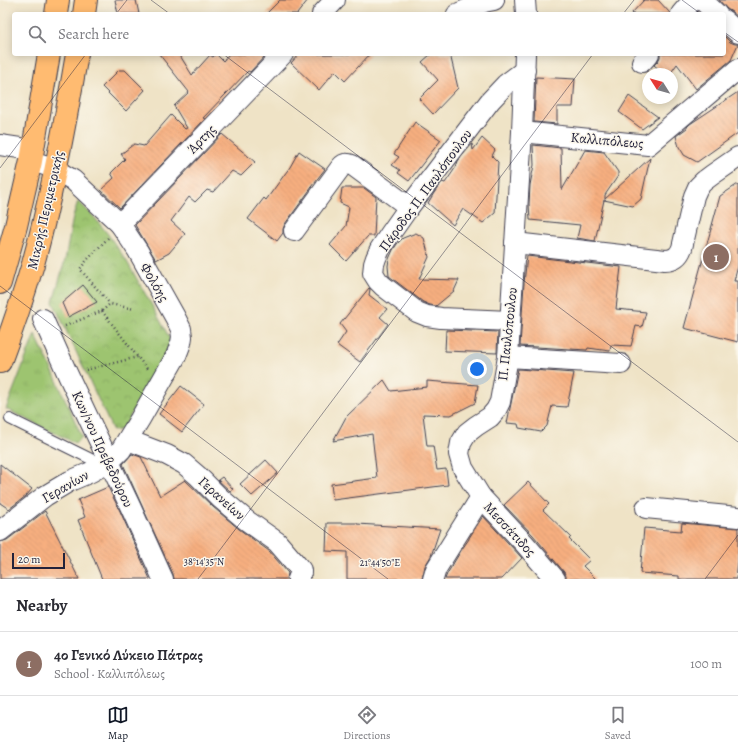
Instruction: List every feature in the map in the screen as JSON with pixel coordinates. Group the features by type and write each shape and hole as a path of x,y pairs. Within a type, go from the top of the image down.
{"main road":[{"path":"56,12 58,0"},
{"path":"84,12 86,0"},
{"name":"Μικρής Περιμετρικής","path":"0,283 16,226 32,155 49,56"},
{"name":"Μικρής Περιμετρικής","path":"0,362 33,264 69,105 77,56"}],"street":[{"path":"461,12 484,2 494,0"},
{"path":"525,0 526,12"},
{"path":"683,12 693,0"},
{"path":"702,0 715,12"},
{"path":"726,22 738,33"},
{"name":"Άρτης","path":"120,224 281,56"},
{"name":"Π. Παυλόπουλου","path":"481,497 463,468 459,454 461,443 467,433 490,417 496,410 500,402 508,358 525,62"},
{"name":"Πάροδος Π. Παυλόπουλου","path":"510,321 440,318 427,316 417,312 383,286 373,273 376,258 390,234 490,101 525,62"},
{"name":"Καλλιπόλεως","path":"522,132 648,145 738,70"},
{"name":"Φολόης","path":"0,145 32,155 73,180 120,224 138,251 181,329 182,337 176,356 128,440"},
{"path":"515,243 671,260 680,253 682,248 694,196 698,187 738,157"},
{"path":"294,231 341,166 348,163 410,207"},
{"name":"Κων/νου Πρεβεδούρου","path":"46,326 106,464 130,506 163,579"},
{"path":"508,358 621,364"},
{"name":"Γερανίων","path":"0,531 45,496 70,481 106,464 121,450 128,440"},
{"name":"Γερανείων","path":"128,440 167,455 184,464 246,520 277,542 301,570 300,577"},
{"path":"433,579 436,569 481,497"},
{"name":"Μεσσάτιδος","path":"481,497 555,579"},
{"path":"646,508 738,516"}],"lane":[{"path":"10,418 106,464"}],"path":[{"path":"120,224 80,269 110,304 134,309"},
{"path":"46,326 102,311 110,304"},
{"path":"102,311 160,385"},
{"path":"68,375 138,357"}],"green space":[{"path":"78,201 94,217 126,260 170,339 170,348 123,429 113,431 53,302 65,260 73,217"},
{"path":"35,334 82,437 75,443 6,409"}],"building":[{"path":"115,0 136,0 139,12 118,12"},
{"path":"280,0 308,0 299,12 268,12"},
{"path":"644,0 658,0 669,12 633,12"},
{"path":"719,0 738,0 738,17 727,9"},
{"path":"726,38 730,42 738,44 731,60 696,89 677,64 674,68 658,68 654,65 660,56 726,56"},
{"path":"161,56 180,56 192,75 209,56 218,56 223,61 227,56 265,56 250,72 248,71 203,118 205,119 120,208 101,190 114,178 111,173 125,159 121,154 134,144 144,146 171,115 185,129 187,128 174,106 189,92"},
{"path":"297,56 368,56 345,81 335,71 319,90 291,63"},
{"path":"429,56 450,56 458,88 433,114 419,99 438,80 422,62"},
{"path":"119,70 125,70 145,90 126,111 102,87"},
{"path":"536,77 575,79 573,107 557,107 557,124 534,122"},
{"path":"738,92 738,133 697,162 684,155 679,147 676,136 690,124"},
{"path":"629,96 658,117 642,129 619,112"},
{"path":"415,122 441,140 409,181 398,173 400,170 392,165 399,157 394,154"},
{"path":"222,134 255,162 241,176 232,171 213,192 207,190 195,202 189,197 171,221 185,234 169,253 156,260 135,225"},
{"path":"482,138 495,150 492,156 498,162 495,213 483,223 463,209 453,225 428,203 442,182 445,183 456,167 458,161 472,144 473,150"},
{"path":"533,145 561,148 562,190 585,150 604,152 618,172 618,176 605,195 605,199 650,158 641,199 633,206 604,200 595,241 577,238 580,225 530,220 530,185 534,165"},
{"path":"299,151 325,169 285,224 283,233 277,241 248,219 264,198 266,200 290,167"},
{"path":"738,184 738,266 734,281 738,281 738,342 684,328 720,196"},
{"path":"342,188 364,188 376,197 374,236 368,236 346,261 330,245 346,226 349,207 340,203"},
{"path":"416,233 424,238 429,257 419,279 459,280 454,291 436,306 423,302 389,276 389,259 393,250 403,238"},
{"path":"527,256 621,267 616,309 646,312 642,327 636,326 631,346 611,345 610,351 588,348 587,350 520,346"},
{"path":"83,285 97,302 68,317 62,303"},
{"path":"369,288 369,295 387,309 380,317 388,324 360,362 337,345 346,332 340,324"},
{"path":"446,330 498,332 497,353 445,351"},
{"path":"518,369 574,373 567,407 552,406 547,426 541,432 519,428 518,424 507,423"},
{"path":"384,380 391,391 427,387 427,381 478,385 475,403 451,415 423,414 427,446 433,446 437,470 446,469 448,485 333,500 331,484 377,478 372,434 333,441 346,417"},
{"path":"181,386 204,404 182,432 159,414"},
{"path":"132,454 141,457 160,496 185,480 239,529 269,551 288,573 287,579 174,579 123,464"},
{"path":"266,460 278,473 252,496 240,484"},
{"path":"0,464 32,489 26,496 9,509 0,503"},
{"path":"222,477 233,489 230,491 218,480"},
{"path":"528,482 549,504 543,510 571,537 569,539 590,560 583,566 596,579 566,579 564,572 533,535 504,505"},
{"path":"108,487 150,579 102,579 78,520 85,517 78,500"},
{"path":"45,511 79,579 0,579 0,542 7,540"},
{"path":"483,516 522,558 502,579 445,579 462,549"},
{"path":"327,523 357,523 440,529 431,556 425,566 422,579 347,579 347,552 326,551"},
{"path":"682,523 738,528 738,562 736,579 679,579 679,576 640,573 644,528 681,531"}],"place":[{"name":"4ο Γενικό Λύκειο Πάτρας","path":"716,257"}]}
